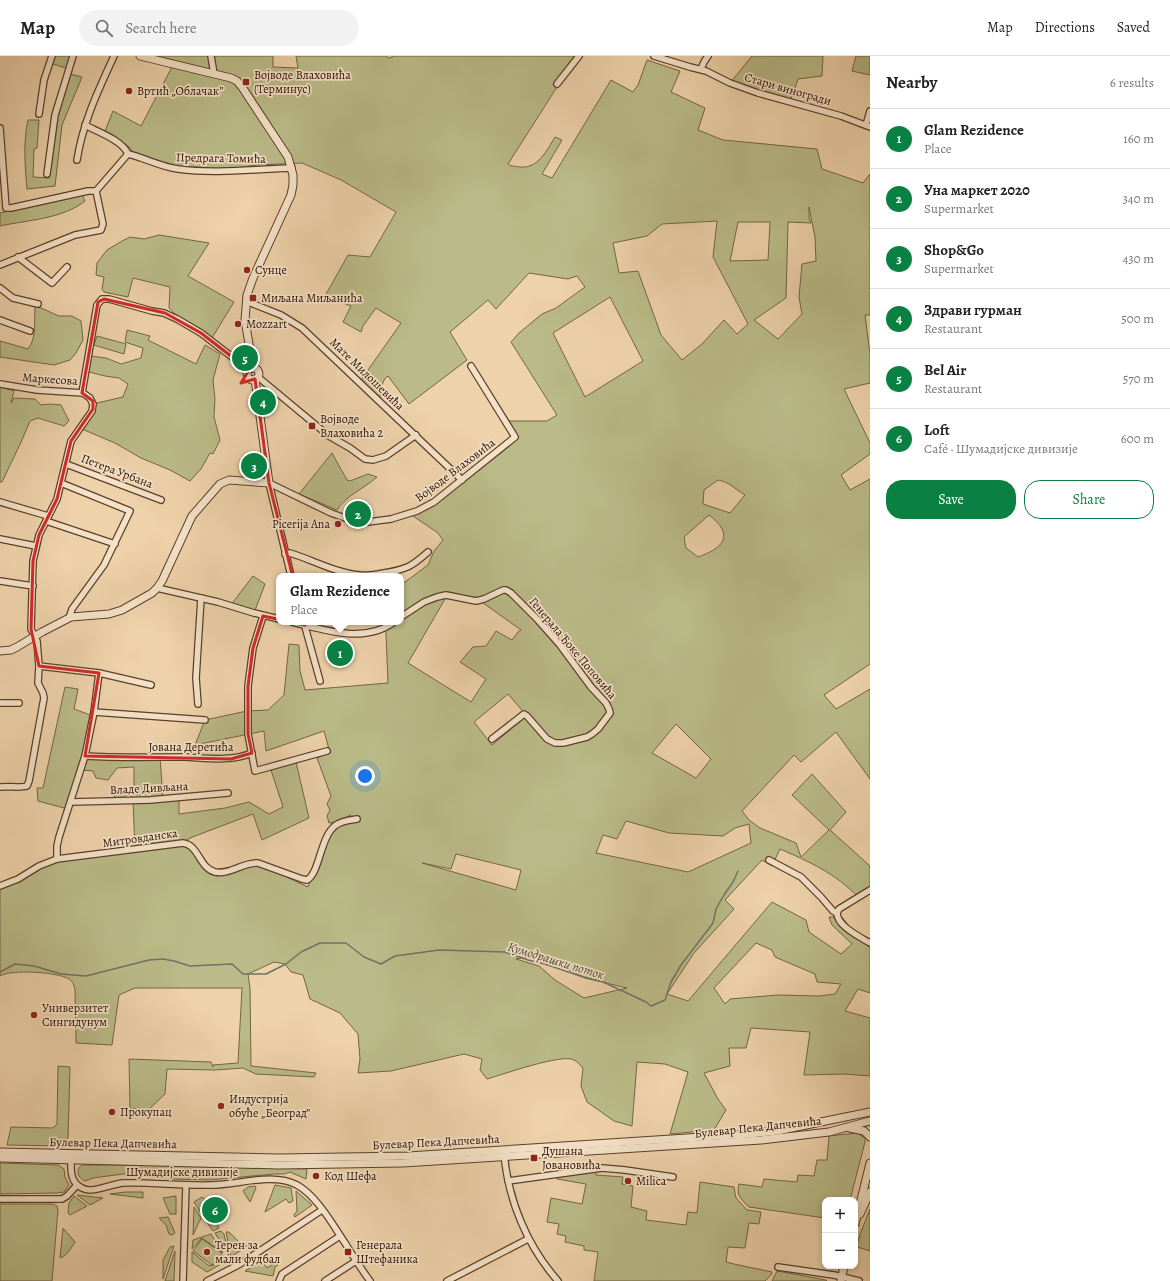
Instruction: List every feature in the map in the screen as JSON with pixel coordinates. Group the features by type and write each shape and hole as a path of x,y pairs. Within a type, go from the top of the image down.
{"street":[{"path":"39,114 44,80 52,56"},
{"path":"47,174 55,115 73,56"},
{"path":"77,160 85,125 114,56"},
{"path":"140,56 235,80 242,87 284,149 292,168 293,181 290,195 253,278 246,301 246,327 251,369 248,373 249,378 257,378 329,436 366,459 373,460 386,456 416,435"},
{"path":"211,56 214,74"},
{"path":"558,84 579,56"},
{"name":"Стари виногради","path":"654,56 701,69 742,87 841,116 868,126"},
{"path":"701,69 708,56"},
{"path":"868,126 870,111"},
{"path":"0,128 6,208 11,208 74,194 96,191 128,154 119,143 85,125"},
{"name":"Предрага Томића","path":"128,154 171,168 182,170 220,171 292,168"},
{"path":"0,265 75,235 101,230 103,224 96,191"},
{"path":"18,258 52,283 67,267"},
{"path":"0,288 14,298 38,304"},
{"path":"82,393 97,305 102,299 109,299 152,311 164,312 201,333 251,369"},
{"name":"Мате Милошевића","path":"246,301 281,315 302,328 462,480"},
{"path":"0,320 30,331"},
{"name":"Војводе Влаховића","path":"0,651 14,649 69,618 119,612 144,599 157,588 192,516 220,484 229,480 269,483 336,515 355,521 368,522 391,519 417,511 434,502 515,437 471,366"},
{"path":"257,378 269,483 290,573"},
{"name":"Маркесова","path":"0,384 31,390 82,393 89,396 93,404 90,414 72,438 66,464"},
{"path":"0,787 24,787 28,784 44,698 44,693 38,683 39,666 37,641 32,629 32,567 39,535 55,504 66,464"},
{"name":"Петера Урбана","path":"66,464 161,500"},
{"path":"61,483 130,511 104,565 72,609 69,618"},
{"path":"0,502 115,544"},
{"path":"0,539 36,546"},
{"path":"379,573 407,568 428,552"},
{"path":"285,554 290,553 350,573"},
{"path":"0,581 33,586"},
{"path":"157,588 218,602 276,618"},
{"name":"Генерала Ђоке Поповића","path":"404,615 424,602 437,596 446,595 476,601 503,590 508,591 518,599 550,633 591,687 606,703 609,709 608,717 592,734 587,737 563,743 555,743 546,739 524,714 492,738"},
{"path":"198,704 196,678 201,598"},
{"path":"263,616 253,648 248,686 248,734 255,771 327,751"},
{"path":"305,625 320,681"},
{"path":"310,625 333,632 352,634 381,630 389,625"},
{"path":"39,666 99,673 151,685"},
{"path":"57,859 57,846 59,838 85,756 94,712 99,673"},
{"path":"0,703 19,704"},
{"path":"94,712 205,720"},
{"name":"Јована Деретића","path":"85,756 231,759 252,753"},
{"name":"Владе Дивљана","path":"71,802 150,800 228,793"},
{"name":"Митровданска","path":"0,886 18,879 39,866 57,859 185,843 192,848 206,867 213,871 223,872 258,863 307,880 312,875 325,839 331,829 339,823 357,819"},
{"path":"769,860 800,877 822,897 833,911 837,913 837,916 847,929 870,943"},
{"path":"837,913 839,909 870,890"},
{"name":"Булевар Пека Дапчевића","path":"0,1152 71,1156 285,1161 413,1159 749,1134 777,1131 870,1112"},
{"name":"Булевар Пека Дапчевића","path":"504,1153 761,1140 829,1132 870,1121"},
{"path":"846,1128 864,1131 870,1137"},
{"path":"504,1153 508,1181 518,1216 528,1239 545,1265 558,1281"},
{"path":"0,1199 62,1199 67,1196 78,1185 73,1179 71,1172 71,1156"},
{"name":"Булевар Пека Дапчевића","path":"0,1158 71,1156"},
{"path":"858,1213 870,1163"},
{"path":"508,1181 602,1168 673,1177"},
{"name":"Шумадијске дивизије","path":"78,1185 85,1189 91,1190 111,1184 122,1183 223,1185 273,1179 286,1181 303,1189 313,1197 370,1281"},
{"path":"183,1281 186,1185"},
{"path":"858,1218 870,1192"},
{"path":"207,1281 240,1264 322,1210"},
{"path":"279,1281 282,1274 340,1236"},
{"path":"447,1281 528,1239"},
{"path":"325,1281 356,1261"},
{"path":"778,1267 859,1281"}],"highlighted area":[{"path":"104,299 165,313 201,333 249,370 241,383 255,379 269,483 305,625 263,616 253,648 248,686 248,734 252,753 231,759 85,756 99,673 39,666 31,629 33,561 39,535 57,499 71,441 93,409 93,401 82,393 98,302"}],"green space":[{"path":"52,56 73,56 69,69 50,63"},
{"path":"141,56 273,56 273,67 298,68 296,56 386,56 389,58 394,56 579,56 564,76 508,164 520,167 532,165 541,158 555,137 562,140 542,174 552,178 611,80 633,92 638,85 647,60 680,71 671,92 705,108 698,130 723,140 817,149 822,169 863,183 870,174 870,315 865,315 870,354 870,383 844,389 870,443 870,454 841,475 850,490 870,479 870,664 824,695 836,709 870,689 870,779 836,732 801,762 794,755 742,811 749,820 760,828 796,843 801,857 829,830 792,795 812,774 846,812 830,830 870,866 870,890 858,897 840,881 822,869 780,849 772,866 762,860 725,900 734,909 694,953 667,994 688,1001 772,902 806,920 809,932 841,954 852,944 832,925 829,917 842,917 855,934 870,943 870,993 858,989 845,1011 870,1018 870,1076 844,1074 804,1075 810,1032 751,1028 746,1048 729,1048 730,1066 704,1073 718,1099 726,1110 714,1130 670,1134 688,1072 665,1064 637,1062 632,1126 614,1121 587,1102 581,1086 583,1068 578,1062 568,1059 558,1059 545,1062 487,1079 480,1070 482,1059 464,1054 391,1071 358,1073 360,1059 358,1034 340,1013 310,999 303,975 291,972 285,964 274,962 248,974 250,988 251,1066 316,1073 314,1077 256,1074 243,1068 215,1070 167,1069 165,1094 147,1111 130,1108 129,1059 211,1062 213,1067 213,1065 238,1063 242,988 135,988 119,995 112,1045 76,1043 75,990 69,979 34,972 14,973 0,976 0,886 45,863 135,849 133,801 114,801 115,789 134,787 134,767 117,768 108,780 96,778 93,771 81,770 68,809 38,801 37,788 43,788 65,687 78,689 74,709 93,716 85,756 160,757 163,799 179,798 179,814 225,808 249,802 269,814 283,807 271,770 296,762 309,818 262,840 253,814 190,838 184,842 213,871 259,866 308,887 325,839 331,829 351,815 329,823 327,816 330,810 327,804 331,796 317,758 330,753 324,731 266,751 264,731 195,745 205,720 247,711 268,710 284,695 289,644 299,645 300,671 305,690 388,683 384,625 404,625 404,583 428,565 434,551 443,540 438,533 410,514 417,511 515,438 505,421 547,421 557,415 511,342 519,333 542,314 556,308 585,287 577,276 568,279 529,273 496,309 488,300 450,332 467,360 409,404 388,376 384,380 380,398 361,380 401,323 376,308 363,326 361,332 343,322 351,306 325,296 348,255 370,257 396,212 341,180 302,163 257,165 229,169 179,168 133,152 128,146 105,131 113,111 141,126 172,67","holes":["809,207 815,237 816,261 802,264 799,297 802,314 778,339 754,320 786,298 788,222 811,223 809,218","717,221 713,257 748,324 737,334 724,320 702,344 682,360 661,335 638,271 619,273 613,243 647,236 662,224","738,222 770,222 768,260 730,261","610,297 643,361 585,397 553,333","718,480 729,484 745,495 730,513 703,504 704,490","709,515 722,529 724,535 720,545 707,553 698,557 686,548 684,537","449,592 479,600 521,630 512,640 496,631 486,646 473,647 460,662 486,679 471,702 408,663","508,694 527,716 492,745 474,722","676,724 711,759 696,778 652,753","626,821 669,833 723,836 735,828 749,824 751,843 688,872 596,853 603,835 617,839","456,854 521,870 516,890 422,863 451,869","756,943 772,950 775,957 815,974 817,982 841,984 835,994 819,996 778,995 730,999 725,1004 714,988","539,955 585,978 627,988 584,998 555,980 539,966 516,959"]},
{"path":"752,56 823,56 822,76 798,79 790,102 730,83"},
{"path":"856,56 870,56 870,75 852,71"},
{"path":"70,74 82,77 62,125 55,186 27,189 25,146 28,120 39,120 37,148 34,149 33,177 49,178 55,122"},
{"path":"83,194 85,201 66,212 44,218 0,226 0,213"},
{"path":"159,235 209,243 188,276 234,302 212,338 176,315 169,308 170,287 133,278 128,297 104,292 102,289 104,277 96,275 97,263 107,250 130,237 144,239"},
{"path":"35,307 59,316 72,316 81,321 83,340 76,353 70,360 54,365 0,357 0,341 28,349 31,345 34,335"},
{"path":"127,330 150,336 148,340 196,364 205,345 220,354 213,380 215,399 214,417 220,440 213,454 210,453 201,469 190,481 170,470 141,458 115,443 82,429 97,403 123,397 128,384 119,378 89,372 88,369 91,356 106,358 121,364 141,358 143,348 125,342"},
{"path":"97,336 126,344 124,354 94,345"},
{"path":"0,387 14,391 11,403 14,398 35,399 41,405 61,405 69,421 64,426 38,418 30,421 2,482 0,482"},
{"path":"332,453 347,480 350,481 368,474 377,477 344,501 337,510 299,494"},
{"path":"253,576 265,584 254,613 230,606"},
{"path":"58,1066 70,1067 68,1138 62,1146 7,1145 11,1127 53,1128 57,1124"},
{"path":"857,1133 865,1138 865,1142 851,1197 822,1197 822,1218 749,1207 740,1197 738,1192 739,1184 762,1187 764,1179 797,1182 798,1175 814,1176 817,1160 827,1160 829,1136"},
{"path":"0,1163 58,1165 64,1169 65,1177 69,1185 64,1192 58,1193 0,1194"},
{"path":"82,1165 307,1169 306,1179 290,1172 284,1174 209,1180 171,1179 164,1175 123,1174 93,1178 85,1181 78,1174 78,1171"},
{"path":"596,1171 596,1175 623,1177 622,1184 633,1186 631,1207 647,1211 646,1220 686,1225 688,1212 697,1213 700,1182 734,1187 736,1198 747,1210 761,1212 759,1224 749,1223 745,1248 728,1247 726,1262 772,1272 771,1275 765,1281 594,1281 598,1252 584,1250 584,1246 565,1242 566,1236 557,1234 559,1224 547,1222 551,1198 582,1204 586,1184 557,1179 558,1175"},
{"path":"275,1185 291,1188 293,1201 289,1203 286,1199 265,1212"},
{"path":"255,1186 256,1188 250,1202 243,1191 248,1187"},
{"path":"296,1191 312,1205 295,1217 294,1215 297,1211"},
{"path":"143,1192 143,1198 110,1194"},
{"path":"77,1195 103,1198 90,1205"},
{"path":"74,1196 87,1206 70,1215 68,1213 69,1203"},
{"path":"176,1196 176,1214 170,1214 163,1198"},
{"path":"202,1197 212,1204 205,1207 202,1215 194,1202"},
{"path":"0,1204 53,1204 57,1206 58,1210 52,1281 0,1281"},
{"path":"194,1207 201,1218 193,1235"},
{"path":"870,1209 870,1251 858,1247 859,1237"},
{"path":"209,1210 219,1228 213,1231 204,1218"},
{"path":"168,1217 175,1233 172,1235 169,1234 166,1225 159,1218"},
{"path":"63,1228 75,1242 67,1254 60,1258"},
{"path":"221,1231 224,1234 229,1256 215,1233"},
{"path":"226,1232 229,1232 242,1245 245,1244 247,1246 231,1257"},
{"path":"211,1234 223,1253 202,1238 192,1249 193,1240"},
{"name":"Терен за мали фудбал","path":"202,1239 222,1253 212,1265 193,1251"},
{"path":"174,1246 163,1279 163,1260 170,1247"},
{"path":"175,1251 174,1281 165,1281"},
{"path":"192,1252 208,1265 212,1266 222,1255 228,1260 207,1272 192,1262"},
{"path":"262,1261 267,1268 276,1262 278,1265 275,1267 273,1276 245,1271"},
{"path":"777,1271 826,1280 827,1281 772,1281"}],"waterway":[{"name":"Кумодрашки поток","path":"0,972 15,964 34,966 61,974 86,976 149,960 163,959 190,966 232,964 243,974 266,974 286,964 301,952 320,943 346,943 364,957 381,964 395,956 439,950 505,952 583,977 601,981 646,1002 651,1006 665,1000 671,982 681,965 713,923 716,909 738,871"}],"place":[{"name":"Војводе Влаховића (Терминус)","path":"246,82"},
{"name":"Вртић „Облачак”","path":"129,91"},
{"name":"Сунце","path":"247,270"},
{"name":"Миљана Миљанића","path":"253,298"},
{"name":"Mozzart","path":"238,324"},
{"name":"Bel Air","path":"245,358"},
{"name":"Здрави гурман","path":"263,402"},
{"name":"Војводе Влаховића 2","path":"312,426"},
{"name":"Shop&Go","path":"254,466"},
{"name":"Уна маркет 2020","path":"358,514"},
{"name":"Picerija Ana","path":"338,524"},
{"name":"Glam Rezidence","path":"340,653"},
{"name":"Универзитет Сингидунум","path":"34,1015"},
{"name":"Индустрија обуће „Београд”","path":"221,1106"},
{"name":"Прокупац","path":"112,1112"},
{"name":"Душана Јовановића","path":"534,1158"},
{"name":"Код Шефа","path":"316,1176"},
{"name":"Milica","path":"628,1181"},
{"name":"Loft","path":"215,1210"},
{"name":"Терен за мали фудбал","path":"207,1252"},
{"name":"Генерала Штефаника","path":"348,1252"}]}
